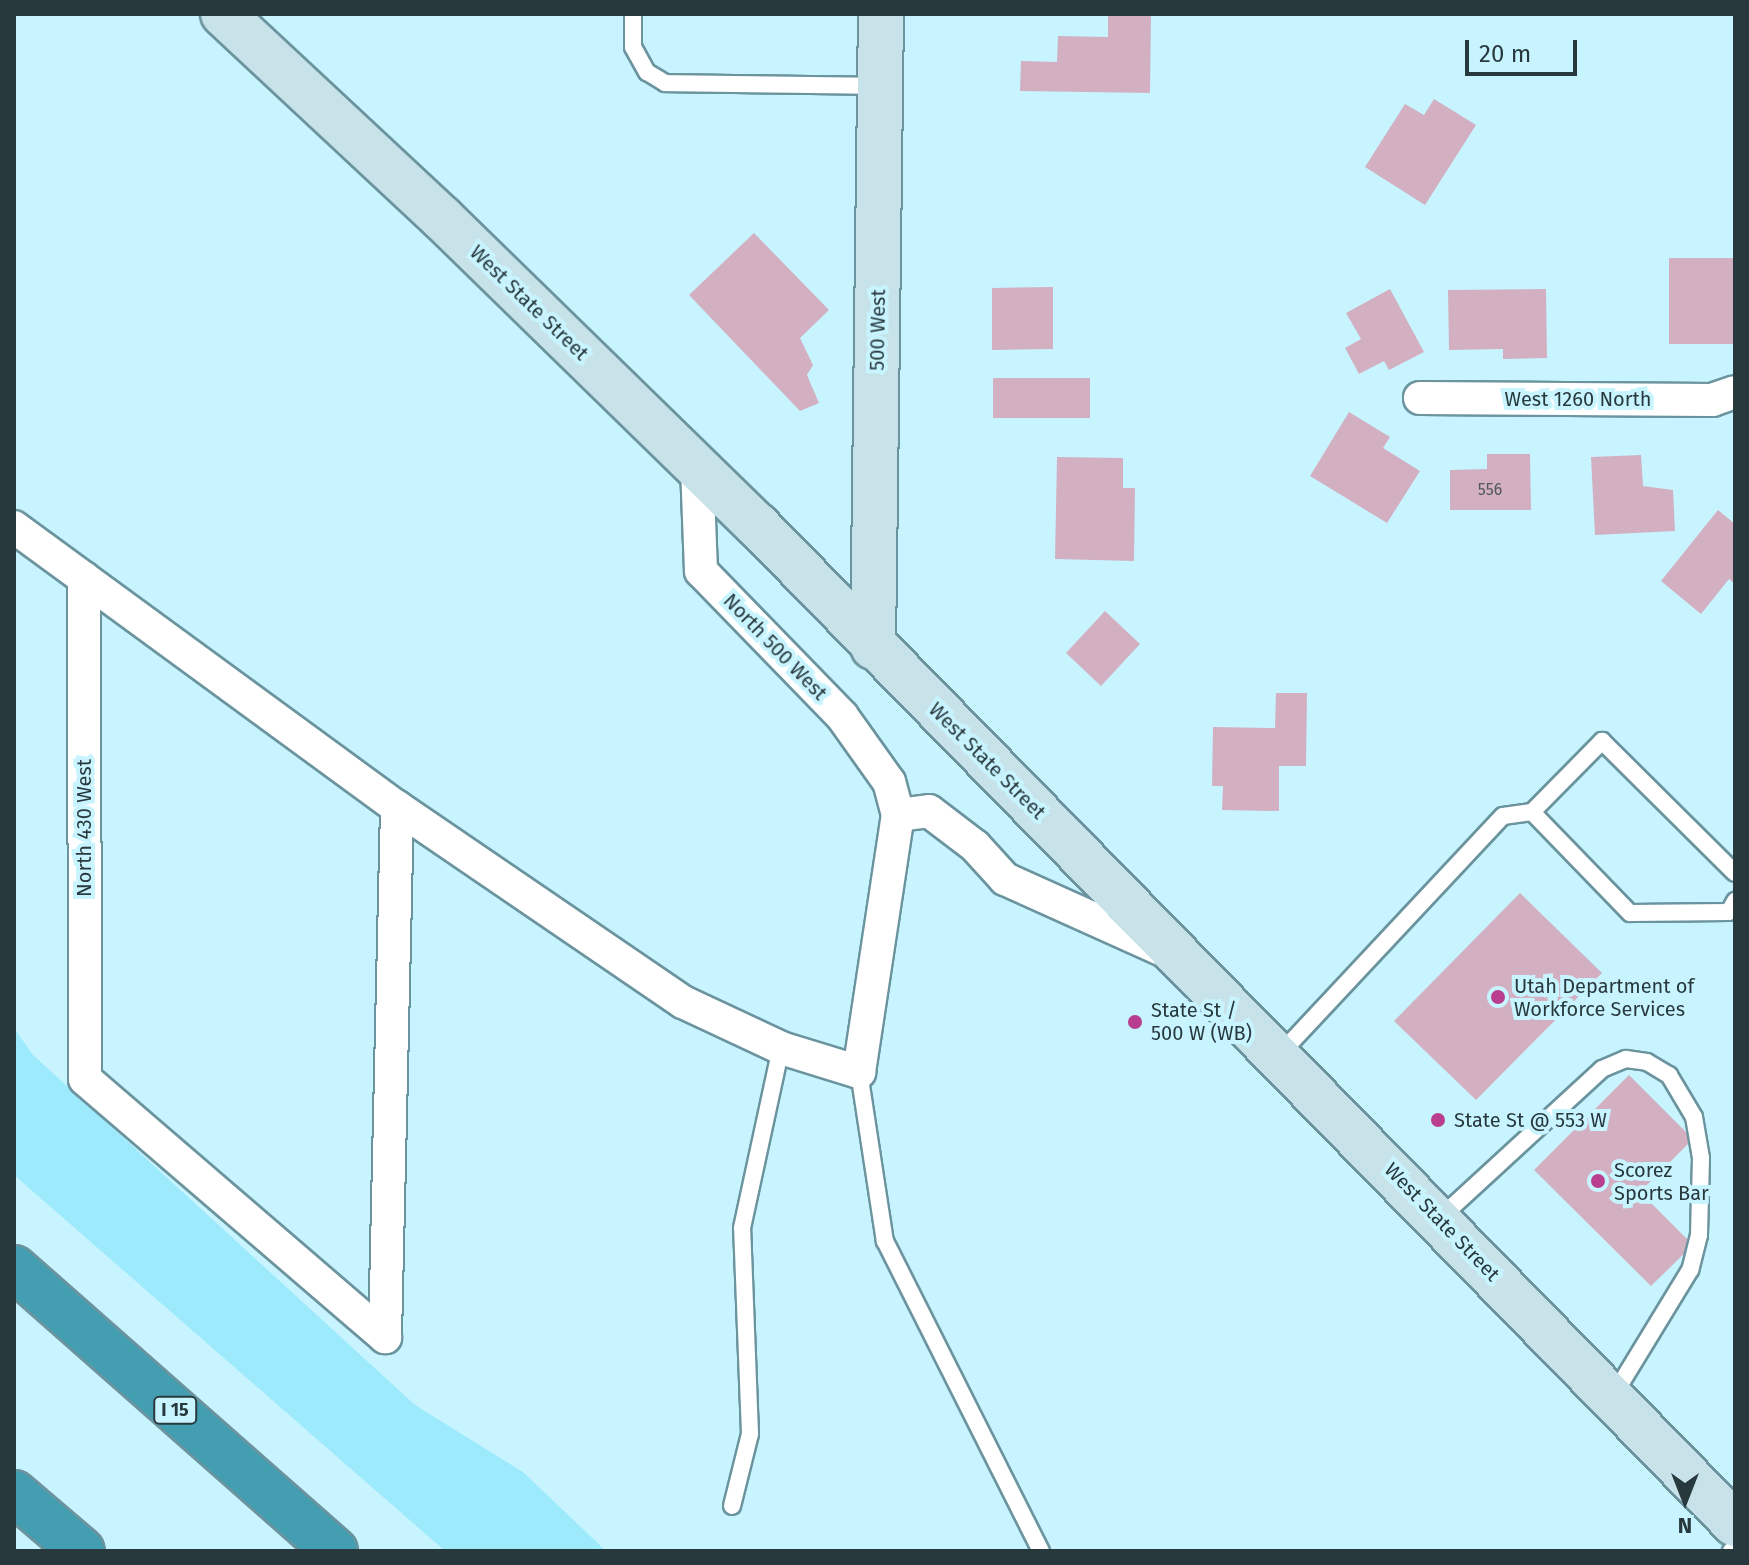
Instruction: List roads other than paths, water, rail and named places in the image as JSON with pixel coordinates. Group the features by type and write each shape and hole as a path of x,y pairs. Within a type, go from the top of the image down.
{"highway":[{"name":"I 15","path":"14,1268 335,1551"},
{"path":"14,1493 82,1551"}],"main road":[{"name":"West State Street","path":"223,14 697,466 1735,1523"},
{"name":"500 West","path":"873,647 881,14"}],"street":[{"name":"West 1260 North","path":"1420,398 1712,400 1735,392"},
{"name":"North 500 West","path":"697,466 701,571 842,716 889,782 898,815 859,1072"},
{"path":"14,527 397,807 683,1002 781,1048 859,1072"},
{"name":"North 430 West","path":"84,578 85,1079 385,1337 397,807"},
{"path":"898,815 929,811 975,846 1005,879 1184,960"}],"lane":[{"path":"633,14 633,47 647,72 665,83 881,86"},
{"path":"1278,1055 1503,816 1532,812 1602,741 1735,873"},
{"path":"1532,812 1630,913 1729,912 1735,901"},
{"path":"732,1506 750,1434 742,1228 781,1048"},
{"path":"1438,1219 1602,1069 1626,1059 1647,1062 1669,1075 1694,1117 1699,1144 1699,1235 1690,1270 1612,1397"},
{"path":"859,1072 885,1241 1041,1551"}],"place":[{"name":"Utah Department of Workforce Services","path":"1498,997"},
{"name":"State St / 500 W (WB)","path":"1135,1022"},
{"name":"State St @ 553 W","path":"1438,1120"},
{"name":"Scorez Sports Bar","path":"1598,1181"}]}
